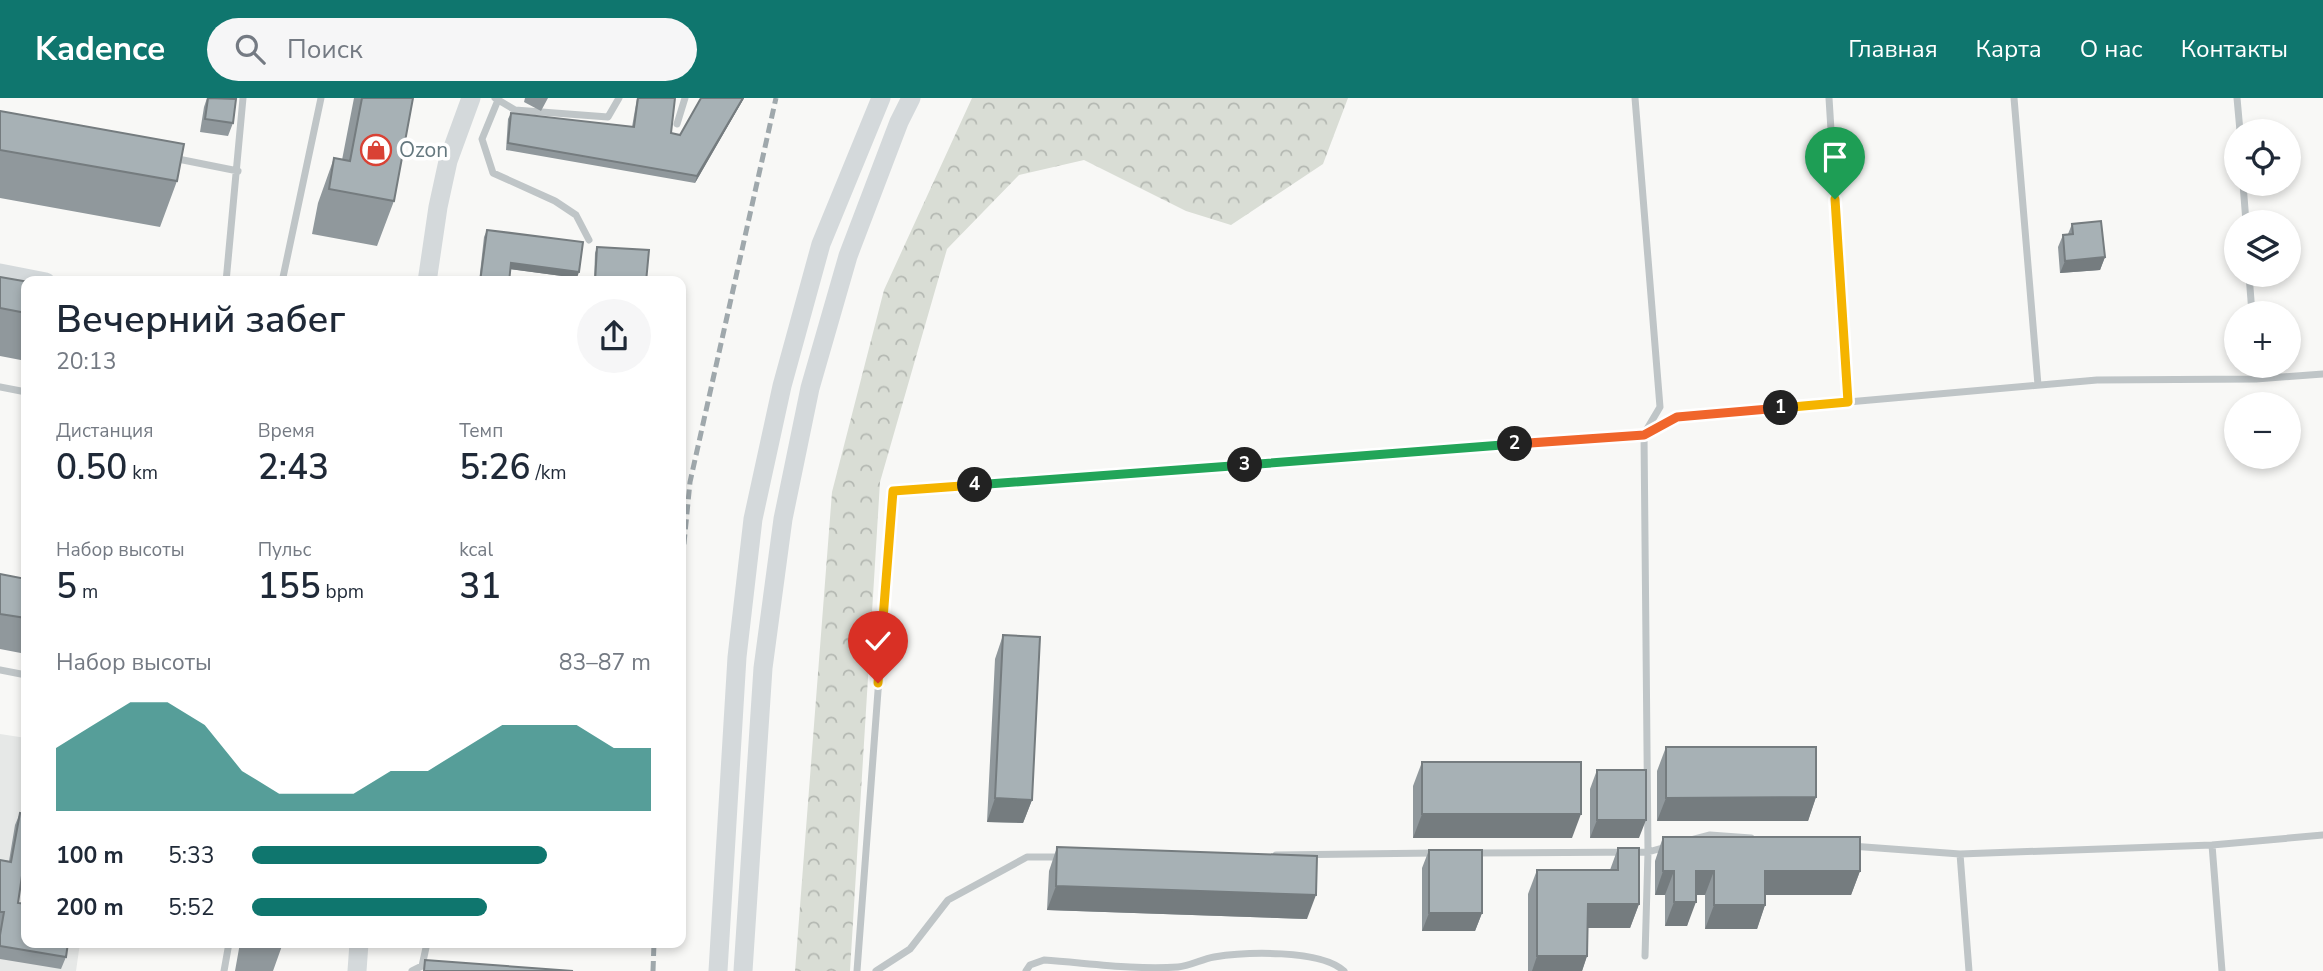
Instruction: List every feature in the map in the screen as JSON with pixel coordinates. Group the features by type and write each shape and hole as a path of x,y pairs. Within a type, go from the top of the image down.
{"main road":[{"path":"428,276 448,162 471,98"},
{"path":"718,971 737,657 753,519 782,386 821,244 881,98"},
{"path":"744,971 763,668 783,519 810,388 848,256 899,121 911,98"},
{"path":"0,273 21,277"},
{"path":"357,971 359,948"}],"lane":[{"path":"227,276 243,98"},
{"path":"283,276 321,98"},
{"path":"589,240 576,215 555,201 493,173 482,139 497,99 515,110 608,117 619,98"},
{"path":"677,124 685,98"},
{"path":"1635,98 1660,407 1644,435 1648,852 1645,956"},
{"path":"1829,98 1848,402"},
{"path":"2014,98 2038,385"},
{"path":"2237,98 2239,119"},
{"path":"159,155 238,171"},
{"path":"857,971 893,491 1644,435 1677,417 2097,380 2256,379 2323,374"},
{"path":"0,387 21,391"},
{"path":"0,670 21,674"},
{"path":"1685,841 1710,835 1765,839"},
{"path":"1835,845 1960,855 2212,845 2323,835"},
{"path":"1468,853 1648,852 1672,845"},
{"path":"2212,845 2222,971"},
{"path":"1261,855 1441,853"},
{"path":"1960,855 1969,971"},
{"path":"876,971 910,949 948,900 1027,857 1068,857"},
{"path":"225,971 228,948"},
{"path":"412,971 422,966 426,948"},
{"path":"1026,971 1030,965 1044,960 1180,967 1210,958 1245,953 1310,958 1333,964 1344,971"}],"shaded area":[{"path":"0,734 21,737 21,948 79,948 76,971 0,971"}],"green space":[{"path":"972,98 1348,98 1323,164 1231,225 1186,211 1084,160 1019,175 947,249 880,482 850,971 795,971 832,492 884,290"}],"building":[{"path":"208,98 236,99 233,123 205,119"},
{"path":"362,98 413,98 394,201 329,189 334,158 350,161"},
{"path":"638,98 675,98 671,133 680,135 701,98 743,98 697,176 508,143 511,113 634,127"},
{"path":"0,111 184,144 177,181 0,150"},
{"path":"2101,221 2105,257 2065,261 2063,235 2073,234 2072,224"},
{"path":"487,230 583,242 579,272 511,263 510,276 481,276"},
{"path":"597,247 649,250 647,276 595,276"},
{"path":"0,277 21,281 21,312 0,308"},
{"path":"0,574 21,578 21,617 0,614"},
{"path":"1003,635 1040,637 1032,800 995,798"},
{"path":"1666,747 1816,747 1816,797 1666,798"},
{"path":"1422,762 1581,762 1581,814 1422,814"},
{"path":"1597,770 1646,770 1646,820 1597,820"},
{"path":"21,813 21,883 18,903 21,903 21,948 67,948 66,957 0,946 4,912 0,912 0,860 11,862"},
{"path":"1663,837 1860,837 1860,871 1765,871 1765,905 1714,905 1714,871 1696,871 1696,902 1674,902 1674,871 1663,871"},
{"path":"1057,847 1317,856 1316,895 1056,886"},
{"path":"1618,848 1639,848 1639,904 1588,904 1587,956 1537,956 1537,870 1618,870"},
{"path":"1429,850 1482,850 1482,913 1429,913"},
{"path":"425,960 573,971 424,971"}],"railway":[{"path":"686,523 690,482 776,98"},
{"path":"653,971 654,948"}],"place":[{"name":"Ozon","path":"376,150"}],"route":[{"path":"878,683 893,491 1644,435 1677,417 1848,402 1835,199"}]}
